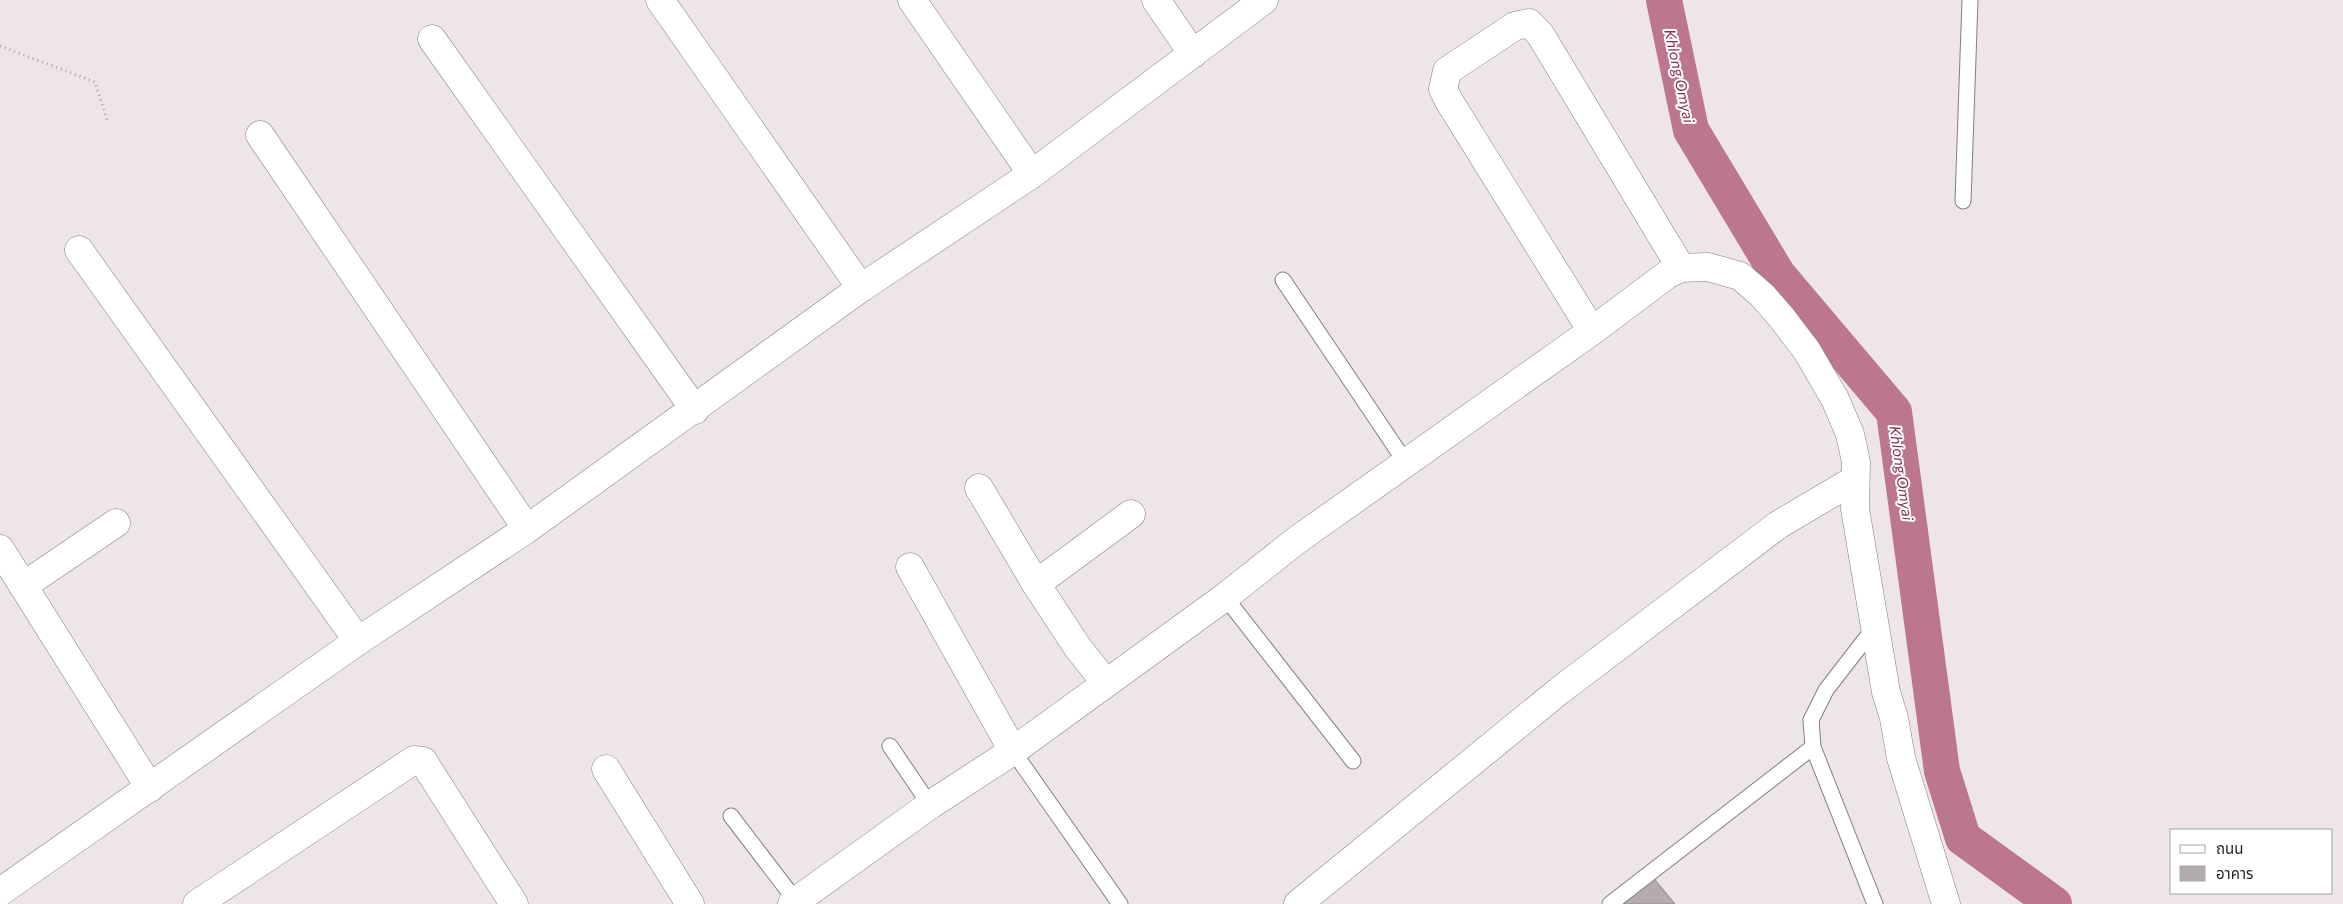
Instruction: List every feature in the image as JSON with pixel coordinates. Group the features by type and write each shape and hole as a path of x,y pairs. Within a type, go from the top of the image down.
{"street":[{"path":"660,0 862,288"},
{"path":"912,0 1032,174"},
{"path":"1156,0 1193,54"},
{"path":"0,892 358,641 527,529 695,410 862,288 1032,174 1264,0"},
{"path":"1592,331 1449,101 1443,89 1447,70 1515,26 1529,23 1540,34 1681,268"},
{"path":"432,39 695,410"},
{"path":"260,135 527,529"},
{"path":"78,250 358,641"},
{"path":"794,903 930,805 1013,751 1225,597 1297,540 1592,331 1668,274 1681,268 1708,267 1740,276 1762,295 1782,318 1807,351 1835,399 1850,434 1856,462 1854,480 1855,509 1870,591 1874,628 1901,758 1946,904"},
{"path":"1298,904 1559,692 1778,525 1854,480"},
{"path":"979,488 1036,584 1078,648 1106,683"},
{"path":"1036,584 1131,514"},
{"path":"23,586 116,523"},
{"path":"0,549 150,788"},
{"path":"910,567 1013,751"},
{"path":"197,904 414,760 419,759 423,761 514,904"},
{"path":"606,769 690,904"}],"lane":[{"path":"1963,201 1970,0"},
{"path":"1283,280 1406,463"},
{"path":"1225,597 1353,762"},
{"path":"1874,628 1826,690 1811,720 1813,746 1876,904"},
{"path":"890,746 930,805"},
{"path":"1610,904 1813,746"},
{"path":"1013,751 1120,904"},
{"path":"731,816 794,903"}],"path":[{"path":"0,46 95,82 107,120"}],"building":[{"path":"1652,876 1675,904 1618,904"}],"waterway":[{"name":"Khlong Omyai","path":"1664,0 1691,130 1778,275 1894,412 1942,771 1963,838 2054,904"}]}
